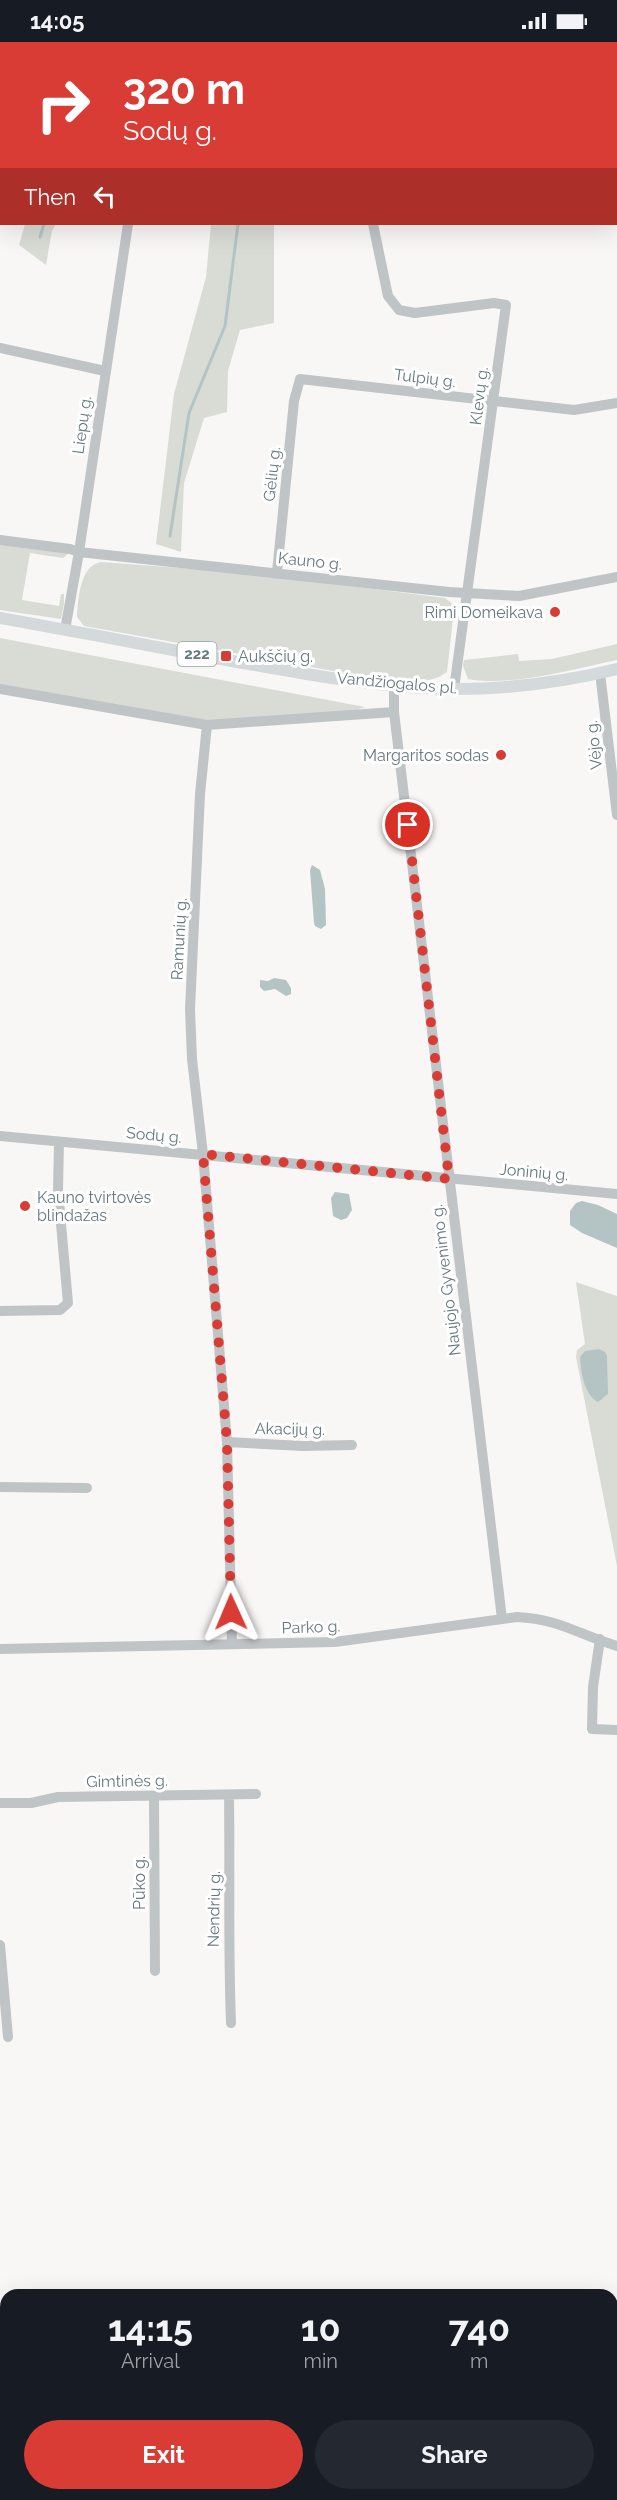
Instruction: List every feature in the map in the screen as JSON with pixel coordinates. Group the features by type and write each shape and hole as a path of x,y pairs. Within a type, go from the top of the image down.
{"main road":[{"name":"Vandžiogalos pl.","path":"0,618 278,669 394,686 454,689 507,687 617,669"}],"street":[{"name":"Liepų g.","path":"65,630 79,552 128,225"},
{"name":"Klevų g.","path":"373,225 388,296 399,310 415,313 494,303 506,305 454,689"},
{"path":"0,348 105,371"},
{"name":"Tulpių g.","path":"300,379 574,410 617,403"},
{"name":"Gėlių g.","path":"277,572 294,401 300,379"},
{"name":"Kauno g.","path":"0,540 79,552 466,593 519,596 617,577"},
{"name":"Vėjo g.","path":"600,673 617,815"},
{"name":"Naujojo Gyvenimo g.","path":"394,686 394,712 502,1619"},
{"path":"0,689 207,725 394,712"},
{"name":"Ramunių g.","path":"207,725 200,794 190,1007 196,1100 203,1154 227,1442 232,1644"},
{"name":"Sodų g.","path":"0,1136 449,1179"},
{"path":"0,1311 60,1310 68,1303 58,1190 58,1142"},
{"name":"Joninių g.","path":"449,1179 617,1194"},
{"name":"Akacijų g.","path":"227,1442 303,1446 352,1445"},
{"path":"0,1487 87,1488"},
{"name":"Parko g.","path":"0,1649 358,1640 502,1619 541,1619 617,1646"},
{"path":"600,1639 593,1687 592,1729 617,1730"},
{"name":"Gimtinės g.","path":"0,1803 31,1803 58,1797 256,1794"},
{"name":"Nendrių g.","path":"229,1795 228,1952 231,2023"},
{"name":"Pūko g.","path":"154,1796 155,1971"},
{"path":"0,1945 8,2037"}],"shaded area":[{"path":"25,225 55,225 52,231 46,265 19,245"},
{"path":"211,225 274,225 274,323 240,330 228,371 227,412 204,418 184,483 181,552 156,544 174,394 206,277"},
{"path":"0,540 69,553 63,558 30,553 22,600 59,606 61,594 64,594 61,619 0,610"},
{"path":"101,562 248,573 445,598 453,604 454,609 447,672 429,680 361,676 84,626 77,617 84,576 94,564"},
{"path":"0,638 365,707 336,717 207,725 0,689"},
{"path":"617,644 617,660 523,679 485,681 468,679 463,666 464,660 518,654 519,661 552,659"},
{"path":"312,865 320,870 325,889 326,925 321,929 314,923 310,870"},
{"path":"274,978 286,980 291,988 291,994 286,996 275,989 264,991 260,987 260,980 268,981"},
{"path":"335,1192 349,1194 352,1210 347,1218 341,1220 333,1216 331,1198"},
{"path":"582,1201 598,1205 617,1214 617,1248 582,1233 570,1225 570,1211 576,1203"},
{"path":"576,1282 617,1296 617,1566 576,1357 577,1350 585,1344"},
{"path":"599,1349 607,1356 608,1394 598,1402 586,1389 580,1357 585,1351"}],"waterway":[{"path":"40,237 44,225"},
{"path":"170,536 189,413 225,326 238,225"}],"place":[{"name":"Rimi Domeikava","path":"555,612"},
{"name":"Aukščių g.","path":"226,656"},
{"name":"Margaritos sodas","path":"501,755"},
{"name":"Kauno tvirtovės blindažas","path":"25,1206"}],"route":[{"path":"231,1612 227,1442 203,1154 449,1179 408,825"}]}
